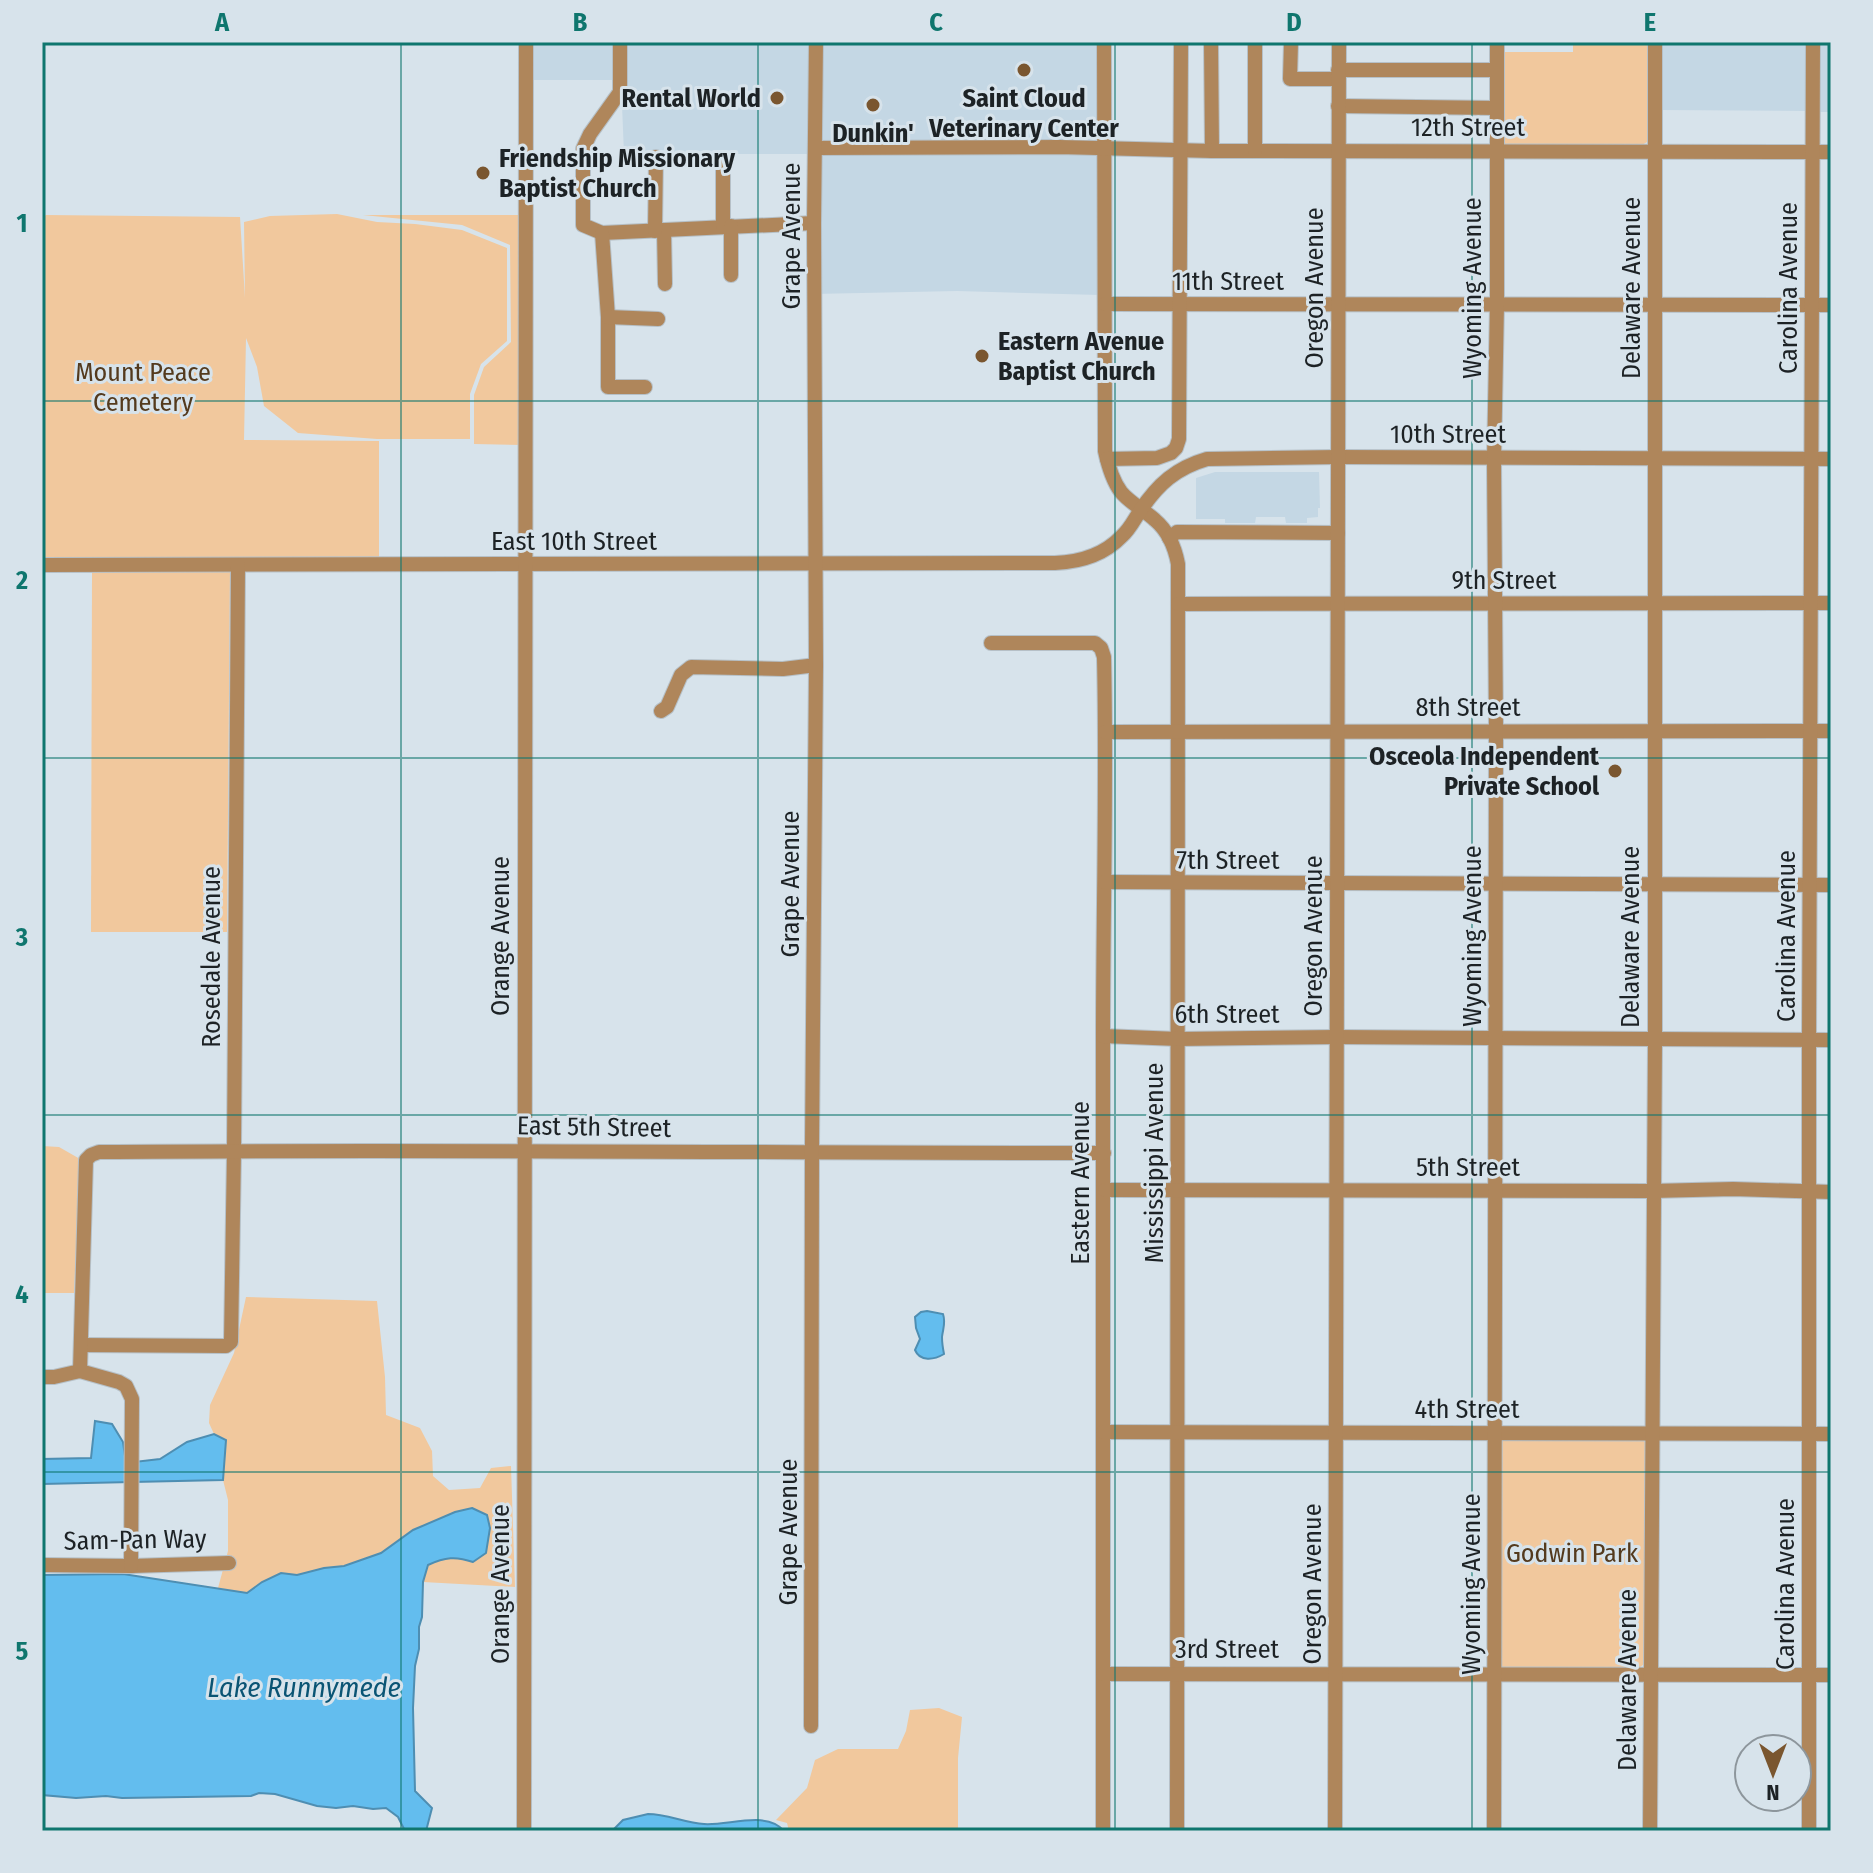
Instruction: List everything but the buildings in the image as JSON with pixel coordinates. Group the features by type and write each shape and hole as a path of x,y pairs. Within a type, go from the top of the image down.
{"street":[{"name":"Orange Avenue","path":"524,1831 526,42"},
{"path":"620,42 620,92 583,149 583,225 602,233 814,223"},
{"name":"Grape Avenue","path":"811,1726 816,42"},
{"path":"1104,42 1105,451 1116,484 1121,492 1157,521 1169,538 1177,532 1338,533"},
{"path":"1107,459 1157,458 1171,453 1176,448 1180,432 1181,42"},
{"path":"1211,42 1212,151"},
{"path":"1255,42 1255,151"},
{"path":"1291,42 1290,79 1497,70"},
{"name":"Oregon Avenue","path":"1335,1831 1339,42"},
{"name":"Wyoming Avenue","path":"1494,1831 1497,42"},
{"name":"Delaware Avenue","path":"1650,1831 1655,1039 1655,42"},
{"name":"Carolina Avenue","path":"1809,1831 1813,42"},
{"path":"1338,106 1497,108"},
{"name":"12th Street","path":"815,148 1831,152"},
{"path":"656,157 665,284"},
{"path":"723,160 731,275"},
{"path":"602,233 608,317 608,387 645,387"},
{"name":"11th Street","path":"1105,304 1831,305"},
{"path":"608,317 658,319"},
{"name":"10th Street","path":"1103,551 1122,537 1165,480 1189,464 1207,459 1831,459"},
{"name":"Mississippi Avenue","path":"1169,538 1178,564 1177,1831"},
{"name":"East 10th Street","path":"42,565 1055,563 1079,560 1103,551"},
{"name":"Rosedale Avenue","path":"81,1345 226,1346 231,1342 238,565"},
{"name":"9th Street","path":"1178,604 1831,603"},
{"name":"Eastern Avenue","path":"991,643 1095,643 1104,657 1103,1831"},
{"path":"661,711 667,707 681,675 691,667 783,669 816,665"},
{"name":"8th Street","path":"1105,732 1831,731"},
{"name":"7th Street","path":"1105,882 1831,885"},
{"name":"6th Street","path":"1103,1036 1178,1039 1831,1040"},
{"name":"East 5th Street","path":"81,1345 86,1160 99,1152 523,1150 1104,1153"},
{"name":"5th Street","path":"1105,1190 1733,1189 1831,1192"},
{"path":"80,1371 81,1345"},
{"path":"42,1377 80,1371 119,1382 129,1392 132,1399 131,1566"},
{"name":"4th Street","path":"1103,1432 1831,1434"},
{"name":"Sam-Pan Way","path":"42,1565 229,1563"},
{"name":"3rd Street","path":"1103,1674 1831,1675"}],"shaded area":[{"path":"523,42 1099,42 1100,295 957,291 813,294 811,154 624,154 621,80 523,80"},
{"path":"1660,42 1808,42 1808,111 1660,110"},
{"path":"1818,42 1831,42 1831,112 1818,112"},
{"path":"1215,472 1319,472 1318,517 1307,518 1307,523 1286,523 1285,517 1256,517 1255,523 1196,519 1196,478"}],"green space":[{"path":"1573,42 1649,42 1649,141 1640,146 1507,146 1502,141 1502,52 1573,52"},
{"name":"Mount Peace Cemetery","path":"337,214 377,222 462,230 507,248 507,341 481,364 470,394 470,439 377,439 298,433 264,406 257,367 246,338 244,440 379,441 379,559 42,558 42,218 46,215 240,217 245,298 244,222 270,216"},
{"path":"363,215 523,215 523,445 474,444 474,395 484,367 511,342 510,245 462,225"},
{"path":"92,572 230,572 227,932 91,932"},
{"path":"42,1146 59,1147 80,1159 74,1293 42,1293"},
{"path":"246,1297 377,1301 386,1415 420,1428 432,1451 433,1476 449,1490 480,1488 491,1468 511,1466 515,1587 423,1582 428,1565 434,1562 455,1558 473,1562 455,1512 413,1530 381,1553 344,1566 297,1575 281,1573 247,1593 218,1588 228,1551 228,1500 223,1480 226,1440 214,1434 209,1423 210,1405 234,1353"},
{"name":"Godwin Park","path":"1639,1438 1646,1447 1643,1665 1637,1669 1500,1668 1499,1445 1503,1439"},
{"path":"939,1708 962,1717 958,1758 958,1831 789,1831 787,1823 776,1820 807,1788 815,1760 838,1749 898,1749 910,1710"}],"water":[{"path":"927,1311 943,1314 944,1320 944,1354 932,1359 920,1357 915,1350 920,1339 915,1317"},
{"path":"95,1421 112,1424 123,1442 126,1463 160,1459 187,1442 214,1434 226,1440 223,1480 42,1484 42,1459 91,1458"},
{"name":"Lake Runnymede","path":"472,1508 487,1515 490,1528 486,1553 473,1562 450,1558 428,1565 423,1582 413,1708 415,1791 432,1808 426,1831 405,1831 398,1817 386,1808 317,1806 275,1794 122,1798 42,1795 42,1575 123,1574 247,1593 281,1573 297,1575 344,1566 381,1553 413,1530"},
{"path":"648,1814 704,1824 768,1821 784,1831 612,1831 623,1820"}],"place":[{"name":"Saint Cloud Veterinary Center","path":"1024,70"},
{"name":"Rental World","path":"777,98"},
{"name":"Dunkin'","path":"873,105"},
{"name":"Friendship Missionary Baptist Church","path":"483,173"},
{"name":"Eastern Avenue Baptist Church","path":"982,356"},
{"name":"Osceola Independent Private School","path":"1615,771"}]}
